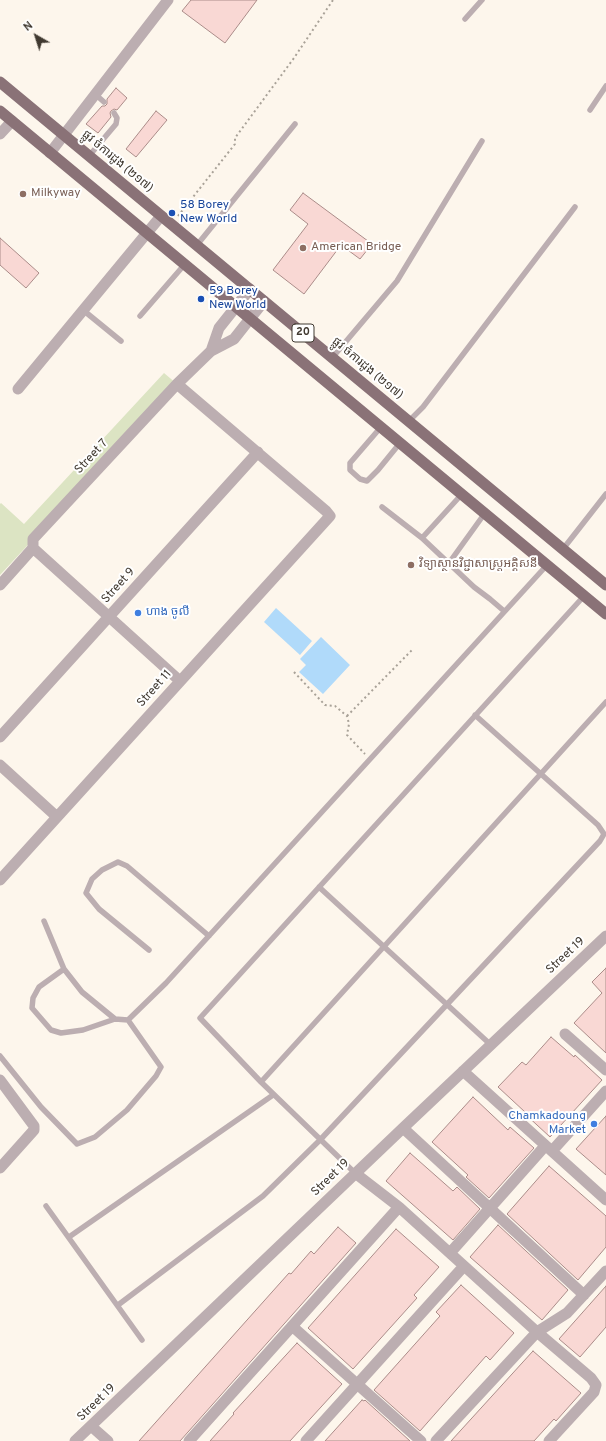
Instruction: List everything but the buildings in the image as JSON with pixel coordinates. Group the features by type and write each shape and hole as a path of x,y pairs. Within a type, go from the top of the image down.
{"main road":[{"name":"ផ្លូវ ចំការដូង (២១៧)","path":"0,82 606,585"},
{"name":"20","path":"0,111 606,614"}],"street":[{"path":"50,153 168,0"},
{"path":"0,134 12,121"},
{"path":"18,389 161,216"},
{"name":"Street 7","path":"211,351 219,328 250,289"},
{"name":"Street 7","path":"0,585 33,548 33,539 177,384 211,351 234,339 264,301"},
{"path":"177,384 258,452"},
{"name":"Street 11","path":"0,880 330,516 258,452"},
{"name":"Street 9","path":"0,737 258,452"},
{"path":"33,548 180,681"},
{"path":"0,765 57,817"},
{"name":"Street 19","path":"75,1441 354,1173 606,936"},
{"path":"565,1034 606,1070"},
{"path":"463,1071 606,1200"},
{"path":"0,1080 34,1126 34,1130 0,1168"},
{"path":"450,1253 490,1208 606,1091"},
{"path":"403,1128 584,1295"},
{"path":"354,1173 399,1207 537,1332 591,1378 596,1385 594,1392 549,1441"},
{"path":"189,1441 399,1207"},
{"path":"306,1441 464,1266"},
{"path":"436,1441 537,1332 567,1314 606,1271"},
{"path":"292,1326 422,1441"},
{"path":"91,1426 108,1441"}],"lane":[{"path":"465,19 482,0"},
{"path":"590,110 606,86"},
{"path":"95,94 104,102"},
{"path":"89,156 116,124 117,118 114,113"},
{"path":"197,245 295,124"},
{"path":"332,358 397,281 482,141"},
{"path":"409,421 423,406 575,206"},
{"path":"140,316 185,264"},
{"path":"83,310 121,341"},
{"path":"381,427 350,463 350,470 360,479 367,481 400,443"},
{"path":"422,538 462,494"},
{"path":"563,549 606,494"},
{"path":"382,507 422,538 474,587 504,611"},
{"path":"449,563 485,513"},
{"path":"64,969 40,987 33,998 32,1008 51,1030 62,1033 82,1030 115,1019 128,1020 166,983 547,564"},
{"path":"354,1173 273,1095 200,1018 584,596"},
{"path":"261,1082 606,702"},
{"path":"118,1305 264,1196 320,1140 600,841 604,834 598,825 475,715"},
{"path":"149,950 99,909 86,893 92,879 102,870 118,862 127,866 209,936"},
{"path":"319,888 491,1045"},
{"path":"44,921 64,969 82,992 115,1019"},
{"path":"0,1056 41,1107 77,1144 95,1137 127,1110 156,1076 161,1067 128,1020"},
{"path":"69,1237 273,1095"},
{"path":"46,1206 142,1340"}],"path":[{"path":"172,224 235,144 235,138 294,58 333,0"},
{"path":"347,716 412,650"},
{"path":"294,672 325,705 334,706 347,716 349,724 347,735 350,740 370,759"}],"green space":[{"path":"164,373 177,384 0,575 0,504 1,503 24,524"}],"water":[{"path":"276,608 312,641 300,655 264,622"},
{"path":"321,637 350,665 323,694 299,672 306,665 300,659"}],"place":[{"name":"Milkyway","path":"23,194"},
{"name":"58 Borey New World","path":"172,213"},
{"name":"American Bridge","path":"303,248"},
{"name":"59 Borey New World","path":"201,299"},
{"name":"វិទ្យាស្ថានវិជ្ជាសាស្រ្តអគ្គិសនី","path":"411,565"},
{"name":"ហាង ចូលី","path":"138,613"},
{"name":"Chamkadoung Market","path":"594,1124"}]}
